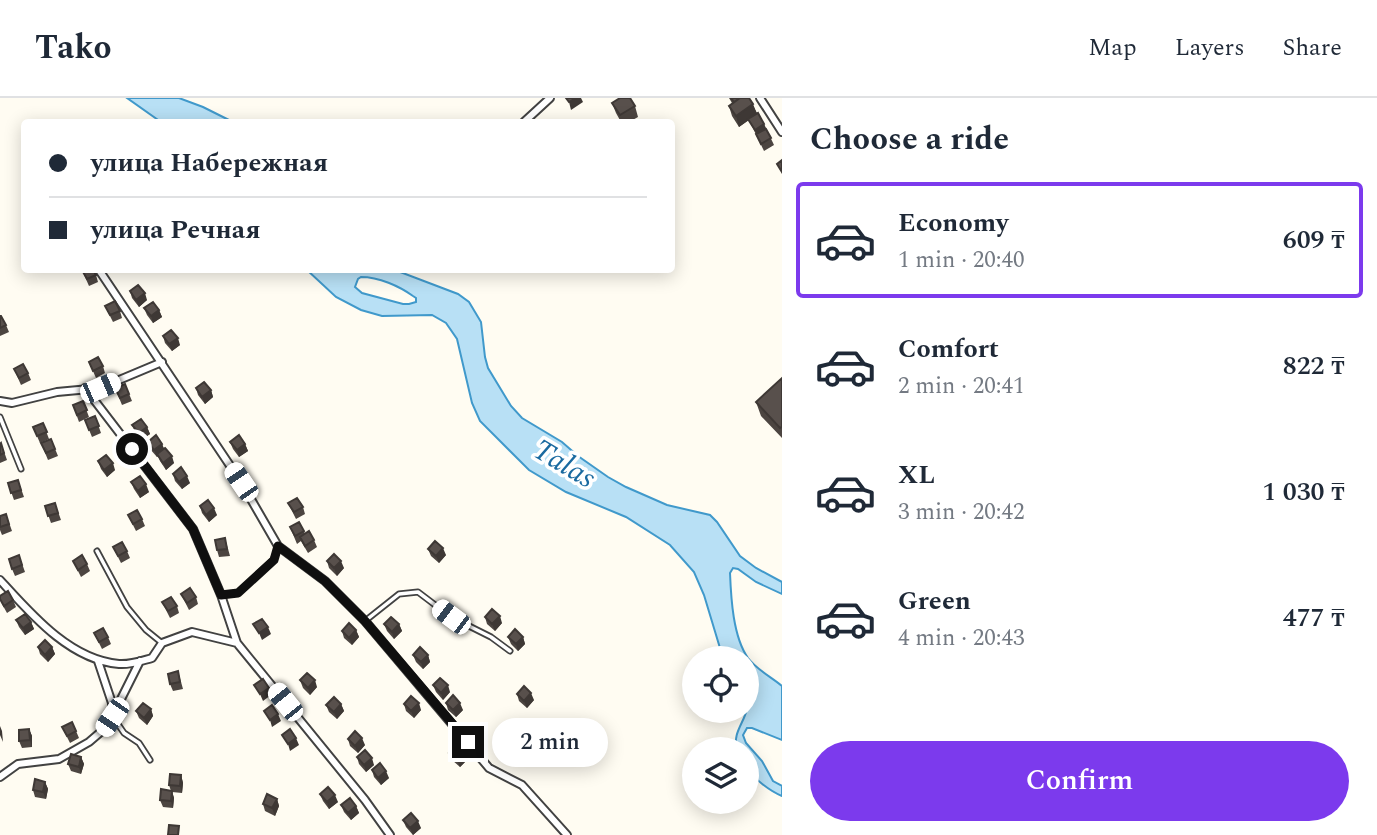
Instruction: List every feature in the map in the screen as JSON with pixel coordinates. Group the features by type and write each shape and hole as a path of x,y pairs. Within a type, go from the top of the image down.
{"street":[{"path":"527,119 550,98"},
{"path":"760,98 782,132"},
{"path":"101,273 241,482 278,546 325,581 365,621 489,768 522,785 567,835"},
{"path":"0,401 12,403 57,392 100,388 162,362"},
{"path":"85,388 193,529 221,595 237,642 365,800 390,835"},
{"path":"0,581 32,615 61,640 98,661 122,664 152,659 162,643 192,632 237,642"},
{"path":"98,661 112,703 112,717"},
{"path":"0,777 18,764 59,758 89,742 103,730 112,717 140,661"}],"lane":[{"path":"0,417 21,469"},
{"path":"221,595 238,593 274,560 278,546"},
{"path":"97,551 127,607 146,630 162,643"},
{"path":"365,621 399,594 418,592 451,617 492,637 510,651"},
{"path":"112,717 124,733 139,743 150,760"}],"water":[{"path":"127,98 179,98 227,119 157,119"},
{"name":"Talas","path":"310,273 403,273 458,294 469,302 481,322 488,368 511,406 522,418 562,442 578,456 626,487 667,505 710,515 740,556 782,582 782,594 733,568 730,573 731,594 742,646 719,646 694,572 670,545 626,517 566,492 529,470 480,421 472,403 457,339 446,323 432,315 382,316 361,310 336,297","holes":["368,277 402,289 416,298 416,302 403,304 362,293 355,287 358,279"]},
{"path":"759,669 782,686 782,740 752,728 747,728 744,737 736,737 742,723 759,723"},
{"path":"759,758 773,781 782,786 782,796 759,781"}],"building":[{"path":"620,98 630,98 635,106 620,115 612,103"},
{"path":"740,98 749,98 753,104 736,116 729,106"},
{"path":"758,113 764,124 755,130 748,119"},
{"path":"766,129 771,138 761,144 756,134"},
{"path":"84,273 96,275 87,279"},
{"path":"138,285 145,293 136,300 130,291"},
{"path":"115,301 120,311 110,315 105,306"},
{"path":"153,302 159,310 151,316 144,308"},
{"path":"0,316 6,325 0,328"},
{"path":"171,330 178,338 169,344 163,336"},
{"path":"98,357 103,366 93,371 89,362"},
{"path":"23,364 28,373 19,378 14,369"},
{"path":"782,378 782,427 780,428 756,402"},
{"path":"204,382 211,390 202,397 196,388"},
{"path":"125,384 129,394 120,398 115,388"},
{"path":"83,401 87,410 77,415 73,405"},
{"path":"95,416 99,426 89,430 85,420"},
{"path":"141,419 147,427 139,433 132,425"},
{"path":"43,423 47,432 37,436 33,427"},
{"path":"156,435 162,444 154,450 148,442"},
{"path":"239,435 245,444 237,450 230,442"},
{"path":"51,439 55,449 46,453 41,443"},
{"path":"165,448 172,456 163,463 157,454"},
{"path":"106,455 113,463 104,470 98,461"},
{"path":"181,467 187,476 179,482 173,474"},
{"path":"140,476 146,484 138,491 131,482"},
{"path":"18,480 21,490 11,493 8,483"},
{"path":"297,498 303,507 294,512 288,503"},
{"path":"208,500 214,508 206,515 200,506"},
{"path":"55,503 58,513 48,516 45,506"},
{"path":"137,510 142,519 133,524 128,515"},
{"path":"6,514 9,524 0,527 0,516"},
{"path":"299,522 304,531 295,536 290,527"},
{"path":"309,531 314,540 305,546 300,537"},
{"path":"225,538 227,549 217,550 215,540"},
{"path":"435,541 443,548 436,556 428,549"},
{"path":"122,542 127,551 118,556 113,547"},
{"path":"334,554 341,561 334,568 327,561"},
{"path":"19,555 22,565 12,569 9,559"},
{"path":"82,555 87,564 78,570 73,561"},
{"path":"190,588 196,597 187,603 181,594"},
{"path":"8,591 13,600 4,606 0,596"},
{"path":"171,597 177,606 168,611 162,602"},
{"path":"492,609 500,616 492,624 485,617"},
{"path":"25,614 31,622 23,628 16,620"},
{"path":"391,617 399,624 392,632 384,624"},
{"path":"262,619 268,627 259,633 253,624"},
{"path":"349,623 356,630 349,638 342,631"},
{"path":"103,628 108,637 99,642 94,633"},
{"path":"515,629 523,637 516,644 508,637"},
{"path":"45,640 52,647 45,655 38,647"},
{"path":"420,647 428,655 421,662 413,655"},
{"path":"178,671 180,682 170,684 168,674"},
{"path":"307,673 315,680 308,688 300,680"},
{"path":"440,678 448,685 441,693 433,685"},
{"path":"263,679 269,688 260,694 254,685"},
{"path":"524,686 531,693 524,701 517,694"},
{"path":"453,695 460,703 453,710 446,703"},
{"path":"411,696 419,703 411,711 404,704"},
{"path":"334,697 341,704 334,712 326,705"},
{"path":"143,703 151,709 144,718 136,711"},
{"path":"272,705 278,714 270,720 264,711"},
{"path":"72,722 76,731 67,736 62,727"},
{"path":"478,726 486,733 479,741 471,734"},
{"path":"29,729 30,740 19,741 19,730"},
{"path":"290,729 296,738 288,744 282,735"},
{"path":"355,731 362,738 355,746 348,739"},
{"path":"456,745 464,753 457,760 449,753"},
{"path":"365,750 372,758 364,765 357,757"},
{"path":"71,754 81,757 79,767 68,764"},
{"path":"380,763 386,771 378,778 372,770"},
{"path":"170,774 181,775 180,786 169,785"},
{"path":"35,779 45,782 43,792 33,790"},
{"path":"328,787 335,795 327,802 320,794"},
{"path":"161,789 172,791 171,801 160,800"},
{"path":"267,794 277,799 272,808 263,804"},
{"path":"350,798 356,806 348,813 341,805"},
{"path":"411,813 418,821 410,828 403,820"},
{"path":"169,825 179,826 178,835 168,835"}],"route":[{"path":"132,449 193,529 221,595 238,593 274,560 278,546 325,581 365,621 468,742"}]}
